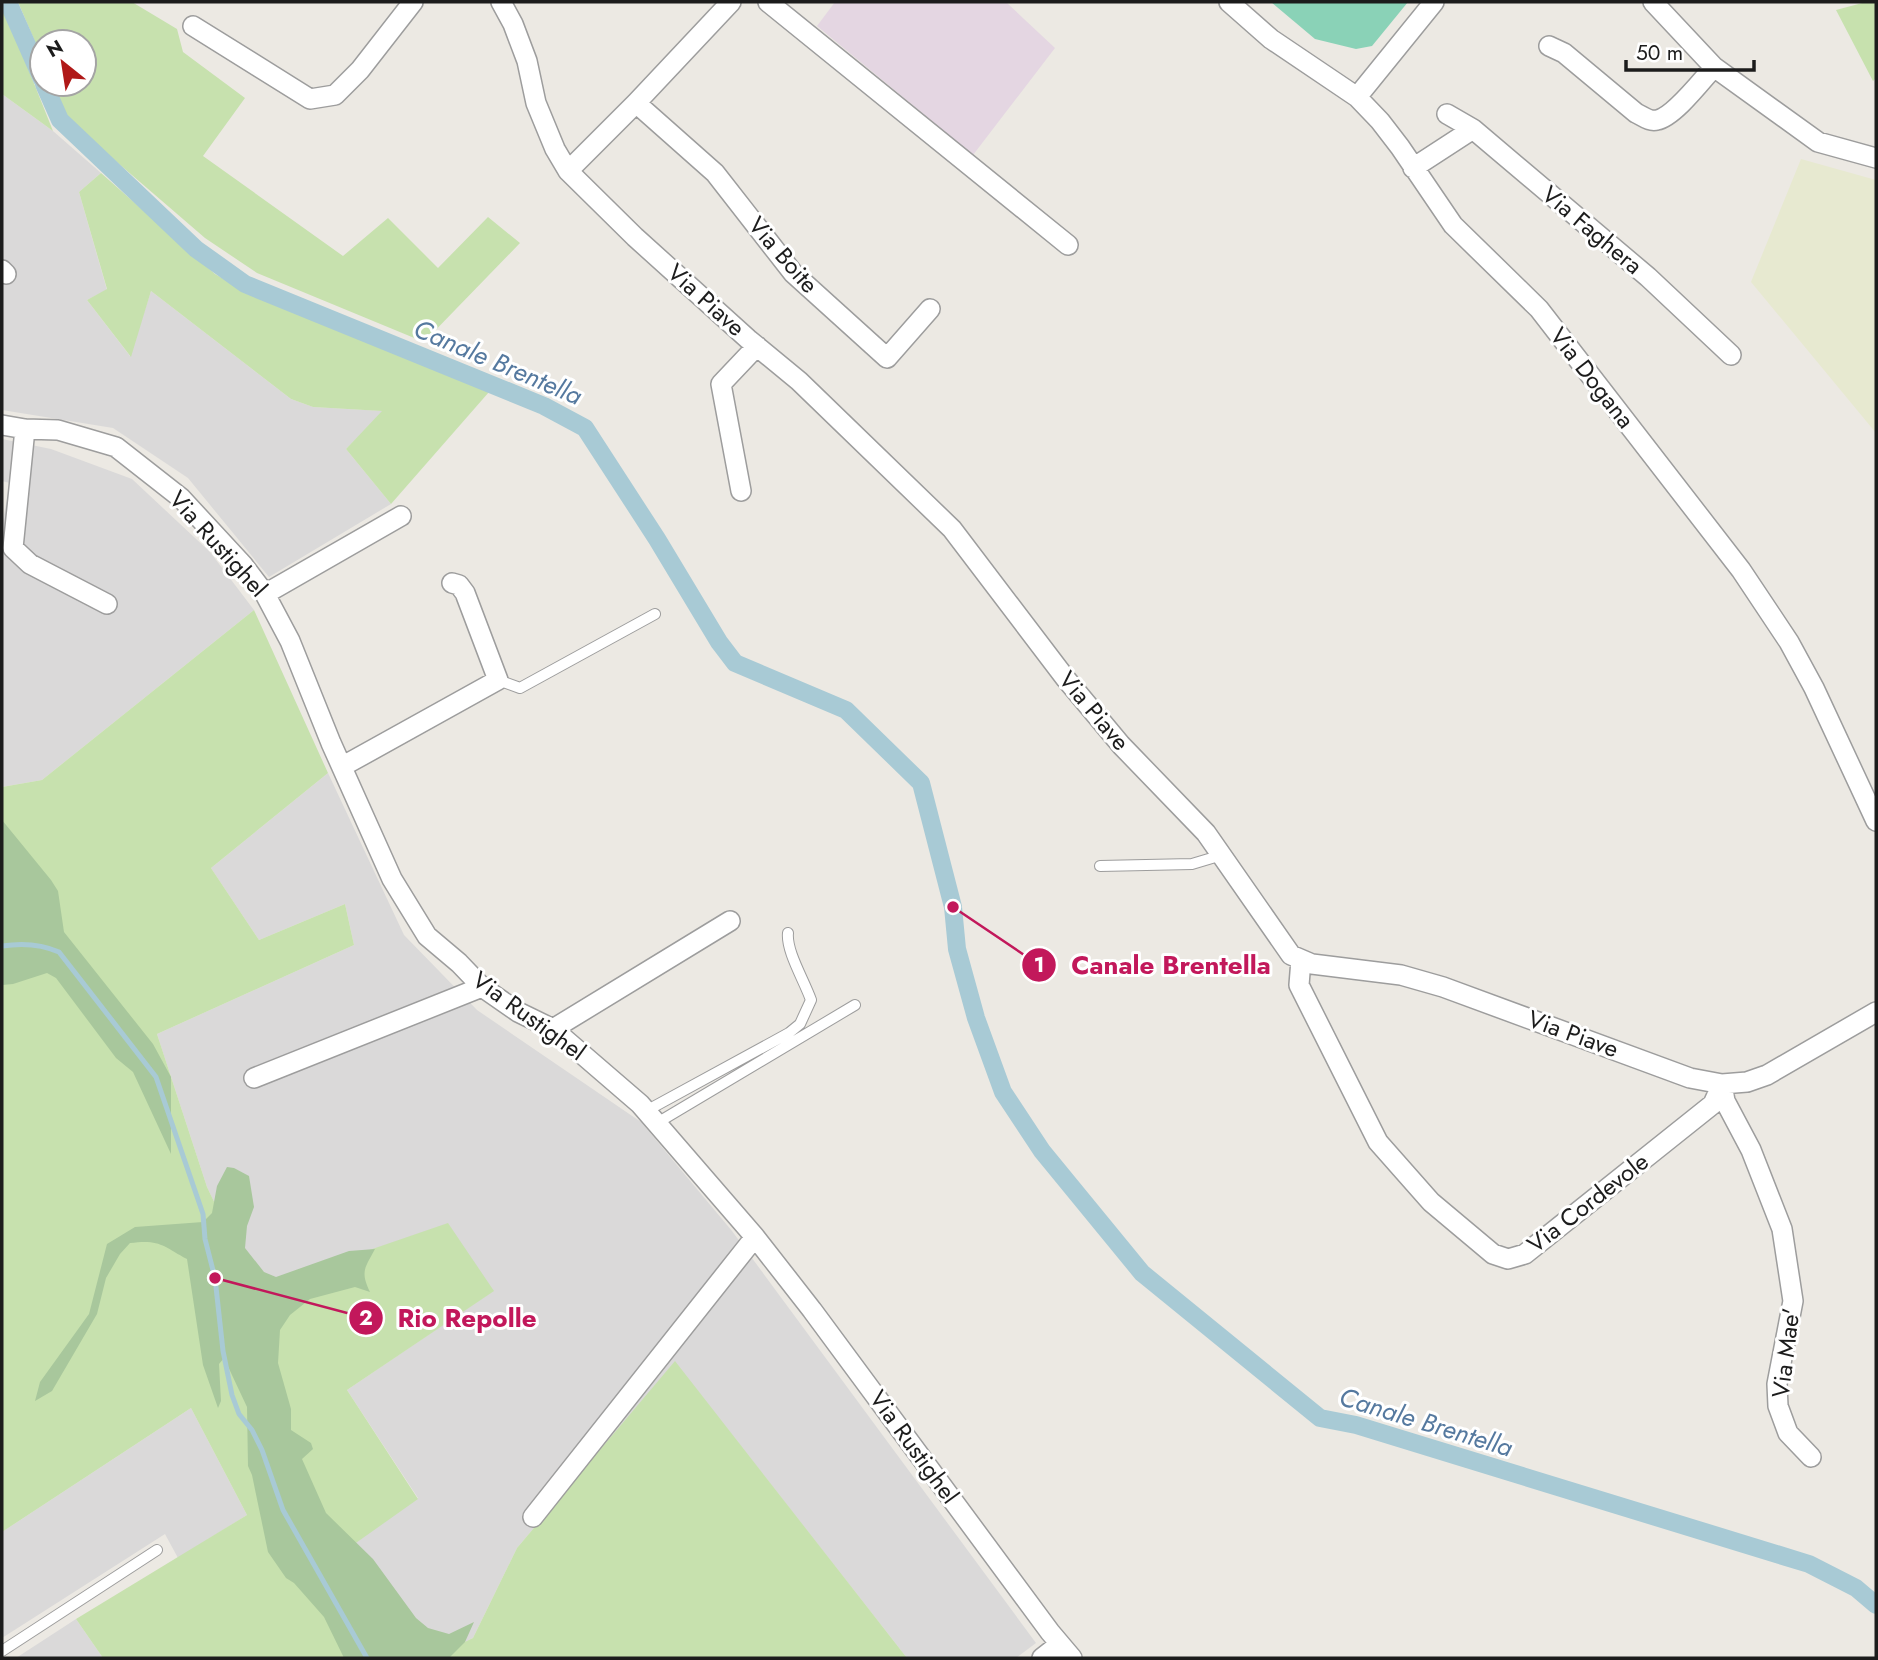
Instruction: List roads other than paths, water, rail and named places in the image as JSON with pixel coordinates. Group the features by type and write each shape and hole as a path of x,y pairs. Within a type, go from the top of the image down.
{"street":[{"path":"193,26 310,99 335,95 360,70 413,2"},
{"name":"Via Piave","path":"502,2 527,61 536,103 555,149 568,171 635,237 799,381 952,529 1066,679 1121,745 1206,833 1282,946 1291,955 1312,964 1401,975 1432,984 1690,1078 1721,1084 1747,1082 1767,1075 1876,1012"},
{"path":"568,171 731,2"},
{"path":"768,2 1068,245"},
{"name":"Via Dogana","path":"1229,2 1271,39 1357,97 1380,121 1453,225 1539,309 1741,570 1789,642 1814,688 1876,821"},
{"path":"1357,97 1434,2"},
{"path":"1653,2 1714,67 1818,142 1876,158"},
{"path":"1549,46 1564,53 1636,113 1656,121 1667,116 1714,67"},
{"name":"Via Boite","path":"636,103 715,173 793,273 887,359 930,309"},
{"name":"Via Faghera","path":"1447,114 1473,129 1648,277 1731,355"},
{"path":"1413,168 1473,129"},
{"path":"741,491 721,384 757,346"},
{"name":"Via Rustighel","path":"2,425 58,430 116,447 181,498 243,565 265,594 290,641 392,879 427,936 482,987 518,1012 553,1029 652,1117 755,1237 1066,1651"},
{"path":"25,429 13,548 30,564 107,604"},
{"path":"265,594 401,516"},
{"path":"343,766 498,680 466,593 459,585 452,583"},
{"path":"553,1029 730,921"},
{"name":"Via Cordevole","path":"1301,960 1300,985 1378,1142 1431,1202 1493,1254 1508,1259 1525,1254 1683,1130 1713,1104 1721,1084"},
{"path":"254,1078 482,987"},
{"name":"Via Mae'","path":"1721,1084 1725,1101 1751,1150 1782,1229 1793,1301 1777,1384 1778,1406 1788,1433 1811,1457"},
{"path":"533,1517 755,1237"},
{"path":"1042,1658 1066,1651"}],"lane":[{"path":"498,680 520,688 655,614"},
{"path":"1100,866 1192,864 1222,855"},
{"path":"652,1117 800,1024 811,1000 787,944 788,933"},
{"path":"652,1117 855,1005"},
{"path":"2,1651 157,1550"}],"waterway":[{"name":"Canale Brentella","path":"8,2 28,47"},
{"name":"Canale Brentella","path":"50,98 60,120 196,249 245,284 544,406 585,428 657,539 719,642 735,663 846,710 921,783 953,907 957,949 976,1018 1003,1092 1042,1151 1142,1273 1320,1418 1356,1425 1809,1564 1856,1588 1876,1605"},
{"path":"2,946 31,945 59,952 156,1077 203,1214 232,1395 239,1414 252,1430 262,1450 283,1510 367,1658"}],"place":[{"name":"Canale Brentella","path":"953,907"},
{"name":"Rio Repolle","path":"215,1278"}]}
